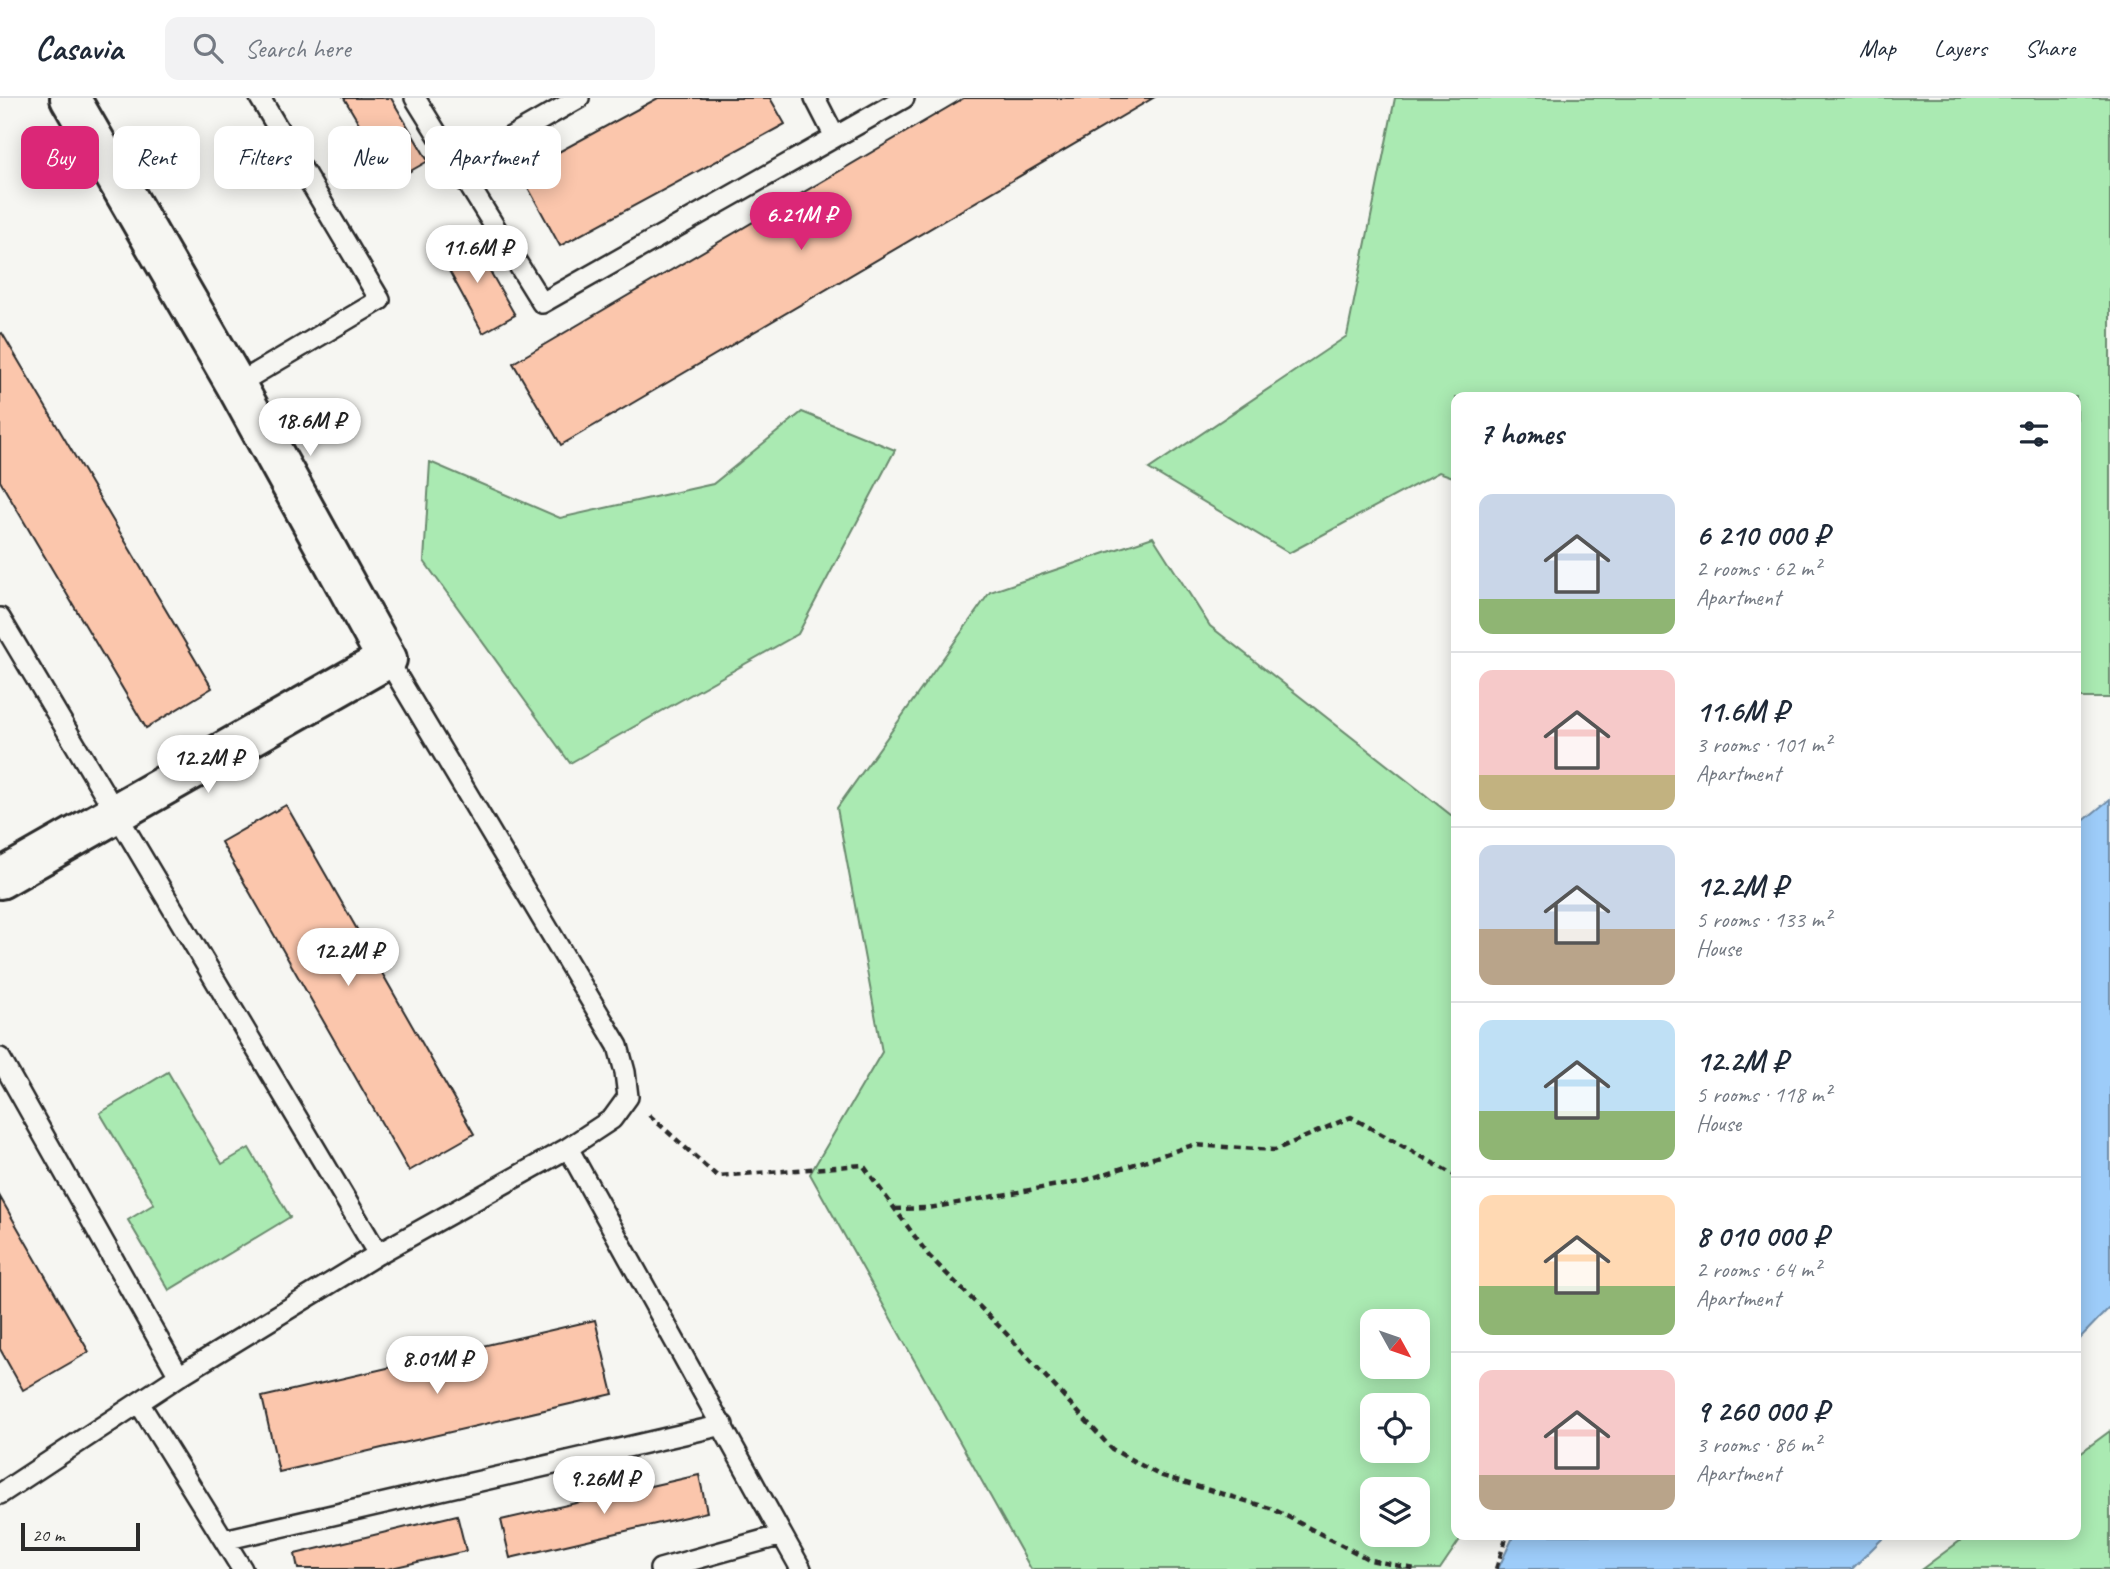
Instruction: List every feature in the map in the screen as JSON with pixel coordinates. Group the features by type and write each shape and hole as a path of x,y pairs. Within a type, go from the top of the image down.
{"street":[{"path":"0,879 387,659 236,385 70,98"}],"lane":[{"path":"236,385 380,300 260,98"},
{"path":"415,98 432,126"},
{"path":"529,126 579,98"},
{"path":"815,98 835,137"},
{"path":"471,189 542,303 904,98"},
{"path":"0,618 378,1254"},
{"path":"0,1494 179,1376 378,1254 568,1148 612,1119 628,1097 618,1046 387,659"},
{"path":"0,1058 179,1376"},
{"path":"568,1148 801,1569"},
{"path":"139,1403 242,1569"},
{"path":"223,1540 723,1425"},
{"path":"660,1569 782,1535"}],"path":[{"path":"628,1097 717,1176 863,1165 929,1256 1002,1329 1112,1449 1159,1475 1273,1510 1370,1560 1415,1569"},
{"path":"894,1209 929,1208 1086,1180 1193,1145 1275,1150 1351,1117 1451,1172"},
{"path":"1496,1569 1505,1540"}],"green space":[{"path":"1395,98 2110,98 2110,698 2081,698 2081,392 1451,392 1451,476 1439,472 1289,553 1149,469 1347,336"},
{"path":"802,412 895,450 798,634 570,763 424,561 430,462 560,518 713,484"},
{"path":"1153,537 1210,626 1451,815 1451,1540 1460,1540 1440,1569 1031,1569 810,1174 882,1052 837,808 990,592"},
{"path":"168,1072 222,1164 249,1148 290,1217 169,1290 128,1220 154,1204 100,1113"},
{"path":"2110,1431 2110,1569 1922,1569 1961,1540 2081,1540 2081,1452"}],"water":[{"path":"2110,799 2110,1307 2081,1337 2081,823"},
{"path":"1512,1540 1881,1540 1852,1569 1498,1569"}],"building":[{"path":"344,98 391,98 407,126 361,126"},
{"path":"658,98 770,98 785,124 560,246 529,189 561,189 561,151"},
{"path":"964,98 1153,98 561,445 513,363"},
{"path":"411,132 425,156 425,163 411,171"},
{"path":"470,236 515,315 483,333 440,254"},
{"path":"2,333 212,688 146,728 0,481"},
{"path":"286,805 474,1134 409,1171 221,842"},
{"path":"0,1197 89,1352 23,1390 0,1349"},
{"path":"595,1320 613,1394 279,1472 262,1397"},
{"path":"699,1475 707,1512 510,1558 501,1520"},
{"path":"457,1515 466,1551 387,1569 298,1569 295,1554"}]}
